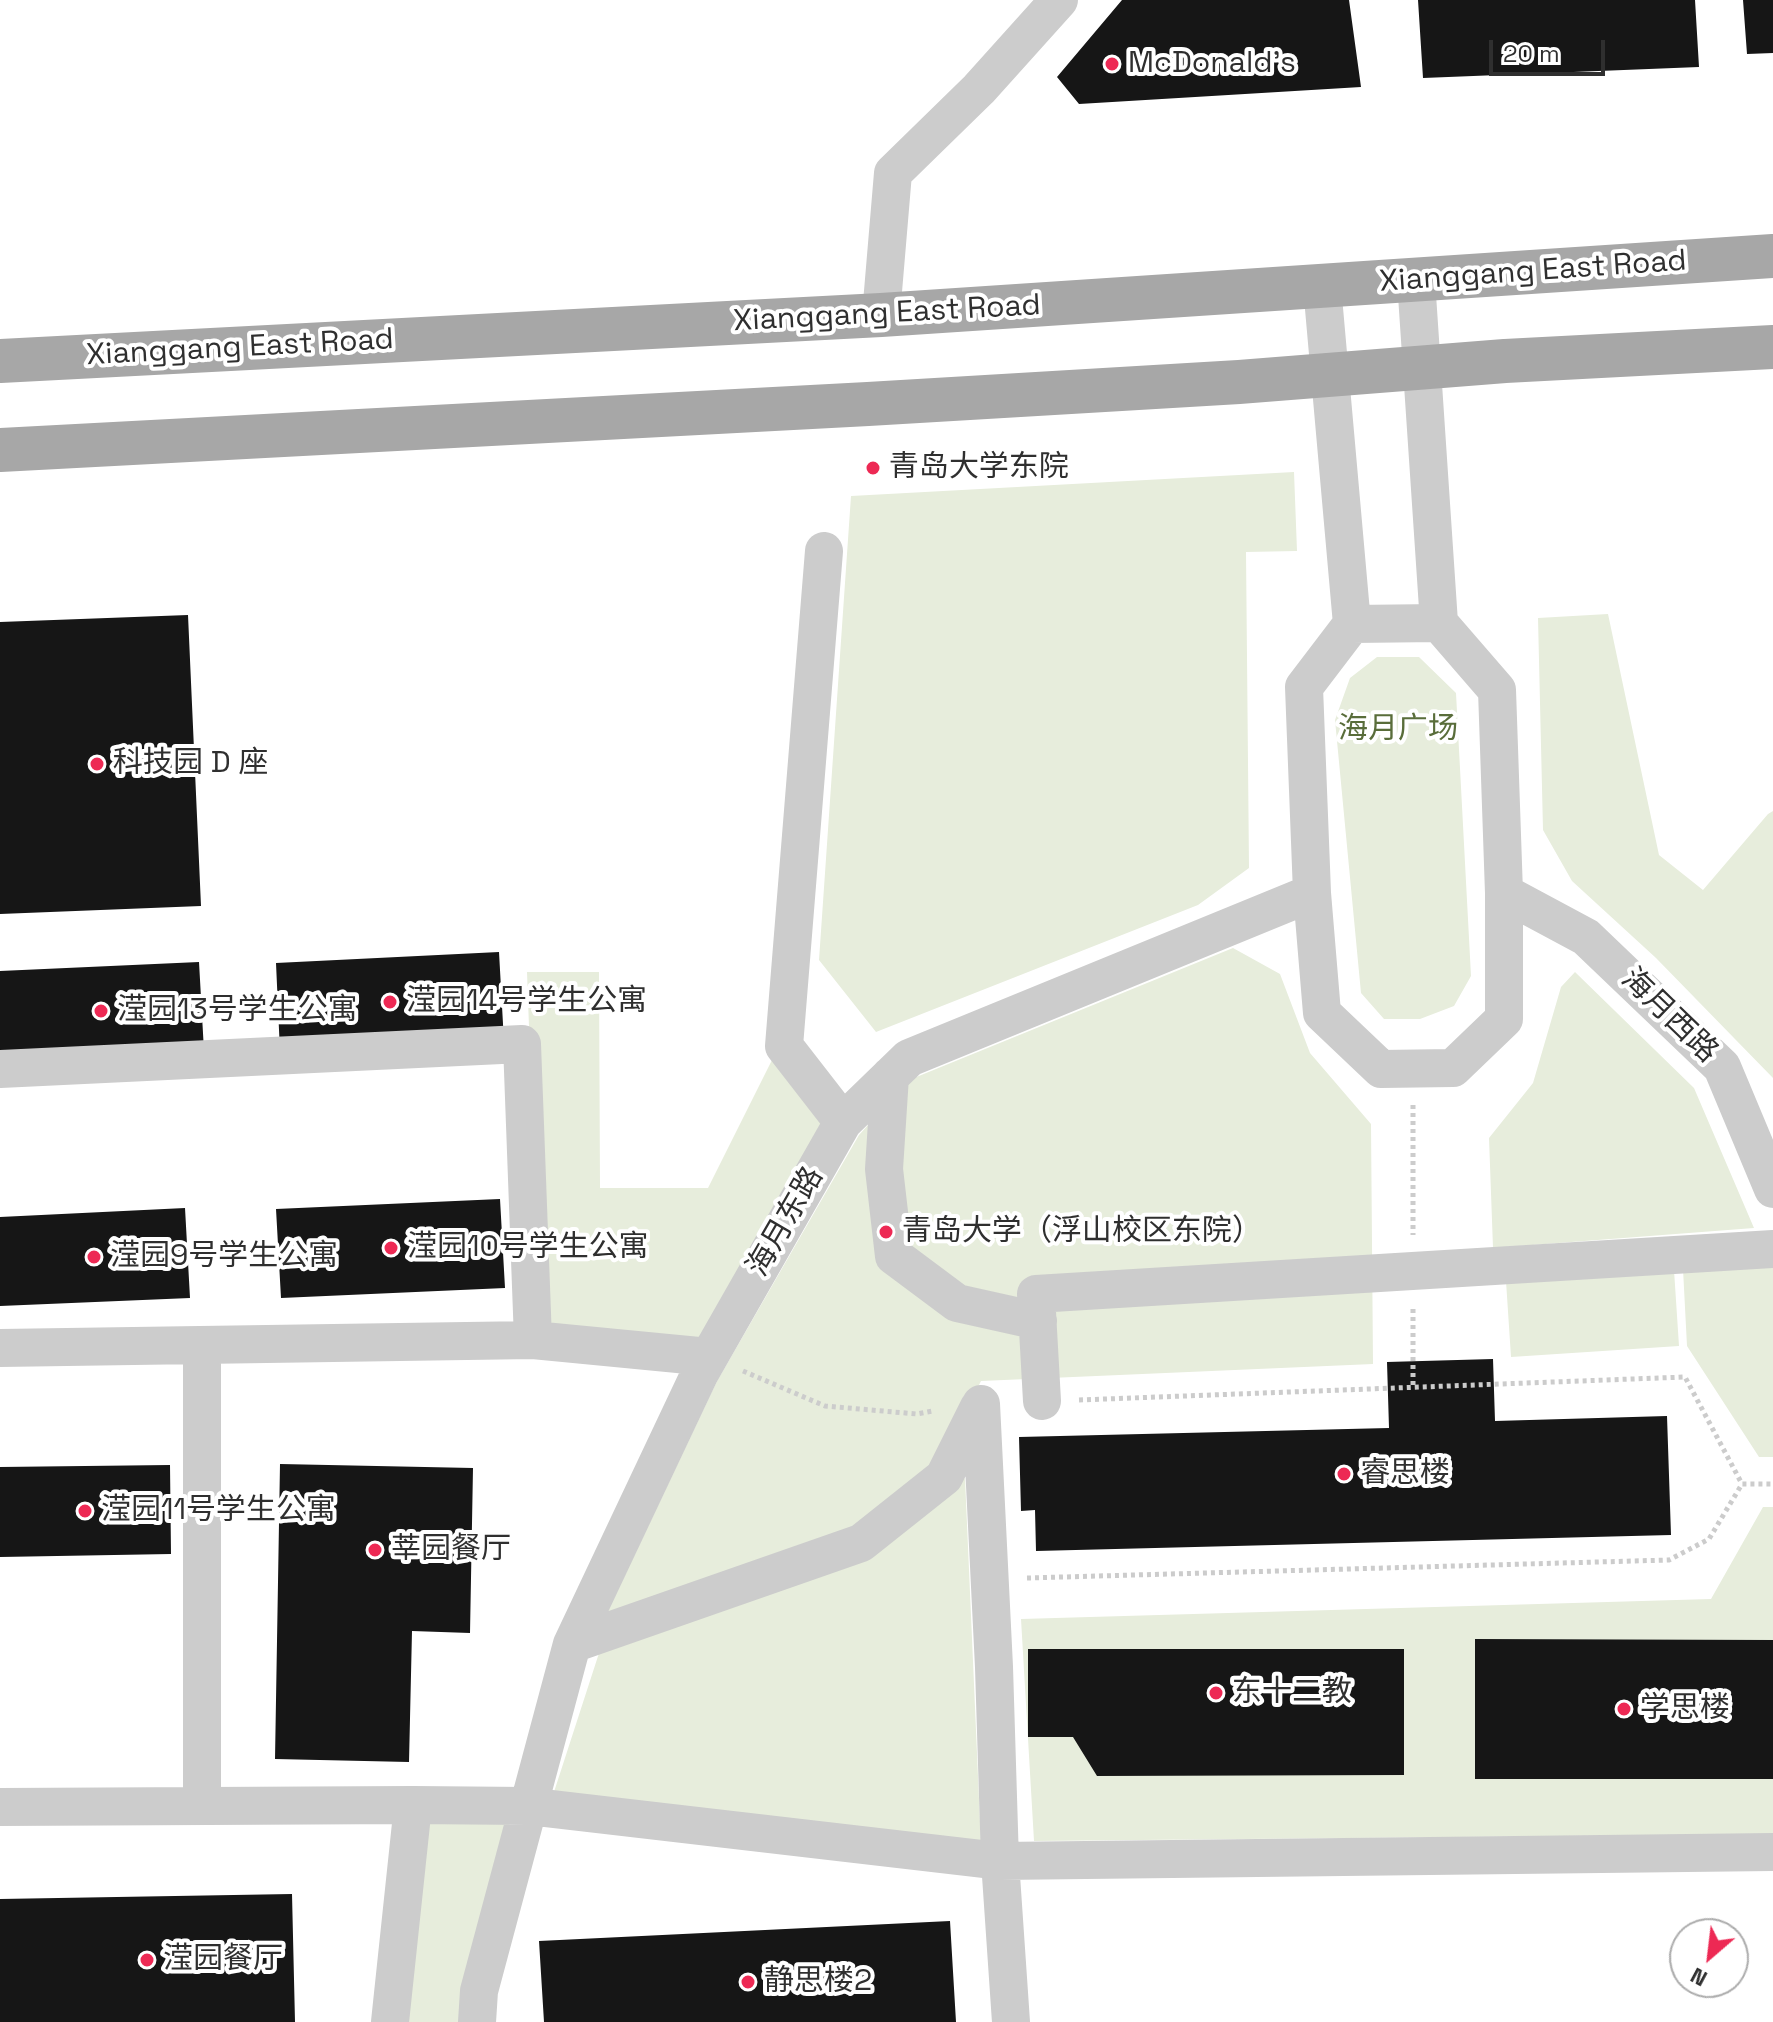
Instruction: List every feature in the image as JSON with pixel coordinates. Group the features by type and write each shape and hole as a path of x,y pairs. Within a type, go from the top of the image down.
{"main road":[{"name":"Xianggang East Road","path":"0,361 881,315 1773,256"},
{"path":"0,450 884,403 1773,347"}],"street":[{"path":"881,315 893,173 979,89 1059,0"},
{"path":"1322,286 1352,624 1304,687 1312,893 1322,1013 1381,1069 1453,1068 1504,1019 1504,893 1497,690 1439,623 1416,280"},
{"path":"824,551 784,1046 843,1122"},
{"path":"1352,624 1439,623"},
{"name":"海月东路","path":"575,1637 709,1357 843,1122 909,1058 1312,893"},
{"name":"海月西路","path":"1504,893 1586,937 1722,1067 1773,1189"},
{"path":"0,1069 522,1044 533,1340"},
{"path":"890,1076 884,1169 894,1256 957,1303 1038,1321"},
{"path":"1042,1401 1036,1294 1773,1249"},
{"path":"0,1348 533,1340 709,1357"},
{"path":"202,1345 202,1806"},
{"path":"981,1404 1000,1861 1011,2022"},
{"path":"477,2022 479,1991 575,1637 861,1543 944,1477 981,1404"},
{"path":"390,2022 413,1805"},
{"path":"0,1807 527,1806 1000,1861 1773,1852"}],"path":[{"path":"1413,1069 1413,1244"},
{"path":"1413,1308 1413,1388"},
{"path":"709,1357 825,1406 917,1414 981,1404"},
{"path":"1042,1401 1685,1377 1742,1484"},
{"path":"1742,1484 1773,1484"},
{"path":"989,1580 1669,1560 1709,1539 1742,1484"}],"green space":[{"path":"1294,472 1297,551 1246,552 1249,868 1198,905 876,1032 819,960 851,496"},
{"path":"1608,614 1659,855 1703,890 1773,811 1773,1078 1656,958 1572,881 1543,830 1538,618"},
{"name":"海月广场","path":"1377,657 1419,657 1456,693 1471,976 1454,1006 1420,1019 1384,1019 1361,993 1335,720 1350,678"},
{"path":"1233,948 1280,974 1310,1053 1371,1124 1373,1364 981,1381 938,1466 856,1530 607,1613 716,1383 859,1135 909,1080"},
{"path":"527,972 599,972 600,1188 708,1188 773,1058 827,1120 700,1343 540,1329"},
{"path":"1575,972 1694,1088 1754,1228 1493,1248 1489,1138 1533,1083 1561,987"},
{"path":"1773,1263 1773,1457 1759,1457 1687,1346 1683,1269"},
{"path":"1674,1270 1679,1346 1511,1357 1506,1281"},
{"path":"965,1478 981,1845 553,1795 600,1650 870,1552"},
{"path":"1763,1507 1773,1507 1773,1834 1034,1841 1021,1619 1711,1599"},
{"path":"510,1821 464,2022 404,2022 423,1823"}],"building":[{"path":"1122,0 1349,0 1361,87 1079,104 1057,77"},
{"path":"1418,0 1695,0 1699,67 1423,78"},
{"path":"1743,0 1773,0 1773,53 1747,54"},
{"name":"科技园 D 座","path":"188,615 201,906 0,914 0,622"},
{"name":"滢园14号学生公寓","path":"499,952 504,1042 280,1052 276,963"},
{"name":"滢园13号学生公寓","path":"199,962 204,1051 0,1061 0,971"},
{"name":"滢园10号学生公寓","path":"500,1199 505,1288 281,1298 276,1209"},
{"name":"滢园9号学生公寓","path":"185,1208 190,1298 0,1306 0,1217"},
{"name":"睿思楼","path":"1493,1359 1495,1421 1667,1416 1671,1535 1036,1551 1035,1510 1021,1511 1019,1437 1389,1428 1387,1362"},
{"name":"莘园餐厅","path":"280,1464 473,1468 470,1633 412,1631 409,1762 275,1759"},
{"name":"滢园11号学生公寓","path":"170,1465 171,1554 0,1557 0,1467"},
{"name":"学思楼","path":"1475,1639 1773,1640 1773,1779 1475,1779"},
{"name":"东十二教","path":"1028,1649 1404,1649 1404,1775 1097,1776 1073,1737 1028,1737"},
{"name":"滢园餐厅","path":"292,1894 295,2022 0,2022 0,1899"},
{"name":"静思楼2","path":"950,1921 956,2022 544,2022 539,1941"}],"place":[{"name":"McDonald's","path":"1112,64"},
{"name":"青岛大学东院","path":"873,468"},
{"name":"科技园 D 座","path":"97,764"},
{"name":"滢园14号学生公寓","path":"390,1002"},
{"name":"滢园13号学生公寓","path":"101,1011"},
{"name":"青岛大学（浮山校区东院）","path":"886,1232"},
{"name":"滢园10号学生公寓","path":"391,1248"},
{"name":"滢园9号学生公寓","path":"94,1257"},
{"name":"睿思楼","path":"1344,1474"},
{"name":"滢园11号学生公寓","path":"85,1511"},
{"name":"莘园餐厅","path":"375,1550"},
{"name":"东十二教","path":"1216,1693"},
{"name":"学思楼","path":"1624,1709"},
{"name":"滢园餐厅","path":"147,1960"},
{"name":"静思楼2","path":"748,1982"}]}
